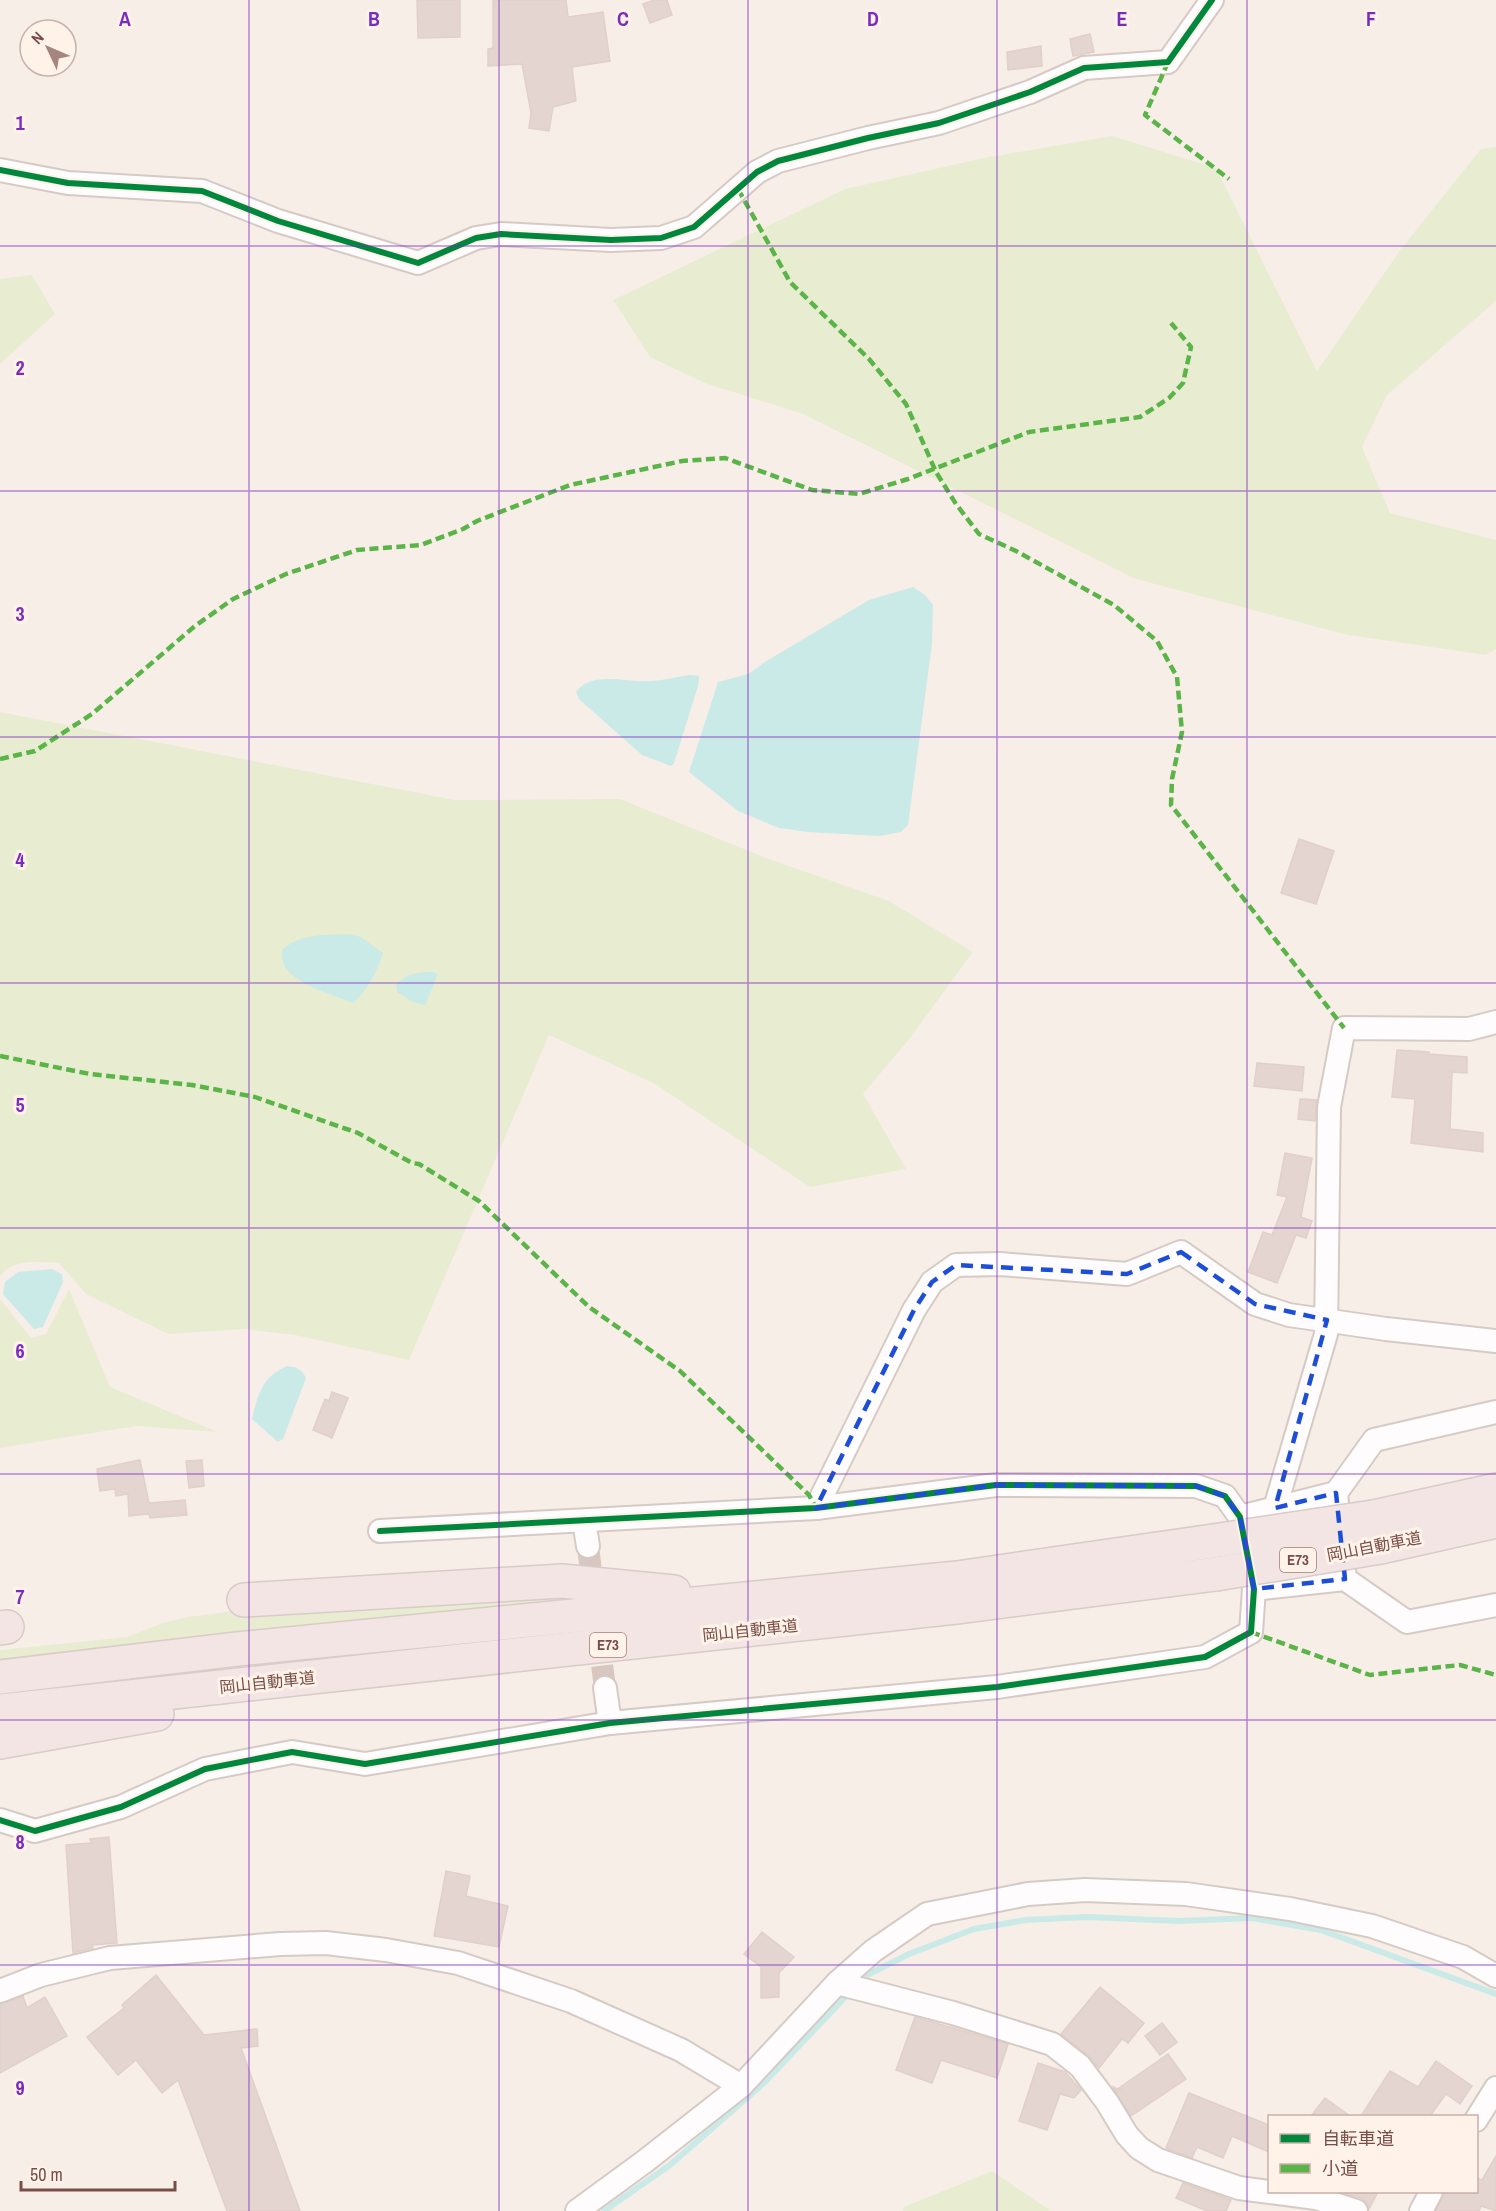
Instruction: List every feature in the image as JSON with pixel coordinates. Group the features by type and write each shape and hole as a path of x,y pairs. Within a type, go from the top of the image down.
{"highway":[{"name":"岡山自動車道","path":"0,1711 945,1609 1216,1574 1377,1532 1496,1490"},
{"name":"岡山自動車道","path":"0,1677 237,1649 957,1578 1213,1541 1377,1532 1496,1521"},
{"path":"244,1600 562,1581 750,1599"},
{"path":"0,1742 502,1656"}],"street":[{"path":"0,170 68,183 202,191 278,221 418,263 476,238 501,234 611,240 661,238 694,226 757,172 778,161 939,123 1030,92 1084,68 1168,62 1212,0"},
{"path":"1275,1508 1326,1334 1329,1107 1344,1028 1469,1029 1496,1022"},
{"path":"816,1508 914,1310 932,1282 957,1265 1000,1264 1127,1274 1181,1252 1255,1304 1289,1315 1496,1341"},
{"path":"1240,1517 1336,1493 1374,1440 1496,1412"},
{"path":"0,1820 34,1831 121,1807 205,1769 292,1752 365,1764 610,1724 997,1687 1205,1657 1251,1632 1254,1589 1240,1517 1224,1496 1196,1486 996,1485 816,1508 380,1531"},
{"path":"1336,1493 1345,1579"},
{"path":"584,1521 588,1546"},
{"path":"1254,1589 1345,1579 1407,1622 1496,1605"},
{"path":"605,1688 610,1724"},
{"path":"577,2211 741,2086 849,1986 873,1951 927,1914 1028,1894 1085,1890 1186,1894 1314,1914 1372,1926 1463,1957 1496,1976"},
{"path":"0,1991 41,1975 110,1958 326,1943 386,1950 458,1963 571,2001 681,2050 741,2086"},
{"path":"849,1986 954,2013 1052,2044 1080,2066 1107,2102 1126,2135 1139,2148 1158,2160 1239,2188 1268,2192"},
{"path":"1478,2117 1496,2088"},
{"path":"1278,2193 1316,2198 1356,2211"},
{"path":"1421,2211 1430,2193"}],"highlighted area":[{"path":"1181,1252 1255,1304 1327,1320 1275,1508 1336,1493 1345,1579 1254,1589 1240,1517 1225,1496 1196,1486 996,1485 816,1508 914,1310 932,1282 956,1265 1127,1274"}],"green space":[{"path":"1112,136 1216,168 1317,371 1401,249 1481,149 1496,147 1496,301 1387,395 1362,447 1390,513 1496,540 1496,649 1486,655 1348,635 1136,579 803,414 705,383 650,357 613,300 845,189 984,158"},
{"path":"32,275 55,314 0,364 0,279"},
{"path":"0,712 455,800 620,799 769,859 889,901 973,952 910,1038 863,1094 906,1169 810,1187 655,1084 549,1035 409,1360 295,1335 244,1329 168,1334 86,1294 59,1263 26,1262 11,1267 0,1277"},
{"path":"69,1289 110,1387 218,1432 136,1426 0,1448 0,1299 31,1338 46,1334"},
{"path":"612,1596 121,1646 0,1661 0,1650 127,1637 182,1618 233,1611 332,1607 401,1599"},
{"path":"992,2171 1051,2211 903,2211 904,2207"}],"water":[{"path":"913,587 925,595 933,605 932,644 908,825 901,832 879,836 779,828 738,811 689,772 718,682 748,674 869,600"},
{"path":"690,675 699,676 698,686 674,763 671,766 642,755 579,699 576,692 589,682 598,680 649,681"},
{"path":"349,934 361,937 383,953 371,980 353,1003 298,980 285,966 282,950 297,940 314,936"},
{"path":"434,972 437,974 436,979 425,1005 413,1002 397,992 396,985 404,978 418,973"},
{"path":"52,1269 62,1274 63,1282 43,1327 34,1329 3,1294 5,1282 18,1272"},
{"path":"287,1366 303,1372 306,1378 283,1439 278,1442 252,1419 262,1387 272,1375"}],"building":[{"path":"417,0 460,0 460,37 418,38"},
{"path":"493,0 566,0 568,17 603,12 610,61 572,67 576,101 553,107 549,131 529,128 531,113 522,64 488,66 488,49 493,48"},
{"path":"654,0 667,0 672,15 650,23 643,4"},
{"path":"1090,34 1094,52 1073,56 1070,39"},
{"path":"1041,46 1042,66 1008,70 1007,52"},
{"path":"1299,839 1334,851 1316,904 1281,893"},
{"path":"1397,1050 1467,1057 1467,1073 1452,1072 1450,1129 1483,1133 1483,1152 1411,1143 1415,1099 1392,1097"},
{"path":"1257,1063 1304,1067 1302,1091 1254,1086"},
{"path":"1300,1099 1317,1100 1315,1121 1298,1119"},
{"path":"1285,1153 1312,1158 1301,1217 1312,1221 1306,1238 1296,1235 1277,1283 1248,1272 1263,1232 1272,1235 1287,1197 1277,1195"},
{"path":"332,1392 348,1398 332,1438 313,1430 325,1399 329,1401"},
{"path":"140,1460 149,1503 185,1500 187,1515 150,1518 149,1514 129,1516 128,1494 116,1496 115,1489 100,1491 97,1469"},
{"path":"202,1460 204,1486 189,1488 186,1461"},
{"path":"109,1837 117,1943 92,1945 93,1948 73,1953 66,1845 91,1843 90,1839"},
{"path":"446,1871 470,1876 466,1896 508,1906 499,1947 434,1936"},
{"path":"762,1932 794,1957 779,1973 779,1997 761,1998 761,1967 744,1954"},
{"path":"156,1975 204,2035 257,2029 258,2046 241,2048 300,2211 227,2211 178,2080 162,2093 136,2060 118,2075 87,2037 124,2008 122,2005"},
{"path":"1100,1987 1144,2023 1128,2043 1122,2039 1099,2068 1089,2056 1061,2034"},
{"path":"23,1996 27,2008 45,1997 67,2036 0,2073 0,2004"},
{"path":"915,2017 1008,2044 997,2078 941,2060 932,2083 896,2070"},
{"path":"1162,2023 1177,2042 1160,2055 1145,2036"},
{"path":"1168,2054 1186,2079 1131,2116 1113,2087 1121,2090 1119,2088"},
{"path":"1436,2061 1472,2086 1460,2104 1446,2094 1431,2115 1362,2115 1390,2071 1418,2087"},
{"path":"1038,2063 1065,2072 1081,2090 1074,2098 1060,2094 1047,2130 1019,2121"},
{"path":"1189,2093 1268,2125 1268,2152 1232,2136 1223,2158 1197,2147 1192,2158 1166,2148"},
{"path":"1325,2098 1349,2115 1312,2115"},
{"path":"1496,2156 1496,2211 1481,2206 1479,2211 1436,2211 1444,2193 1478,2193 1478,2179 1482,2180"},
{"path":"1183,2183 1231,2200 1226,2211 1207,2211 1176,2198"},
{"path":"1344,2193 1377,2193 1369,2209 1361,2198"}],"waterway":[{"path":"858,1983 865,1976 909,1954 974,1929 1026,1920 1088,1917 1178,1921 1252,1918 1321,1930 1496,1994"},
{"path":"604,2211 670,2165 764,2083 851,1991"}],"tunnel":[{"path":"588,1546 594,1597"},
{"path":"598,1633 605,1688"}],"marked path":[{"path":"1168,62 1145,115 1229,179"},
{"path":"738,189 790,282 869,359 906,404 936,472 956,504 979,534 1016,551 1114,605 1157,641 1177,677 1182,732 1172,779 1171,805 1344,1028"},
{"path":"0,759 35,751 92,714 195,626 233,599 286,574 357,550 421,545 570,485 682,461 725,458 812,490 859,494 908,479 1029,432 1140,417 1169,398 1183,383 1191,347 1171,323"},
{"path":"0,1056 90,1074 192,1085 255,1097 358,1133 412,1163 419,1164 479,1201 589,1307 680,1371 809,1495 816,1508"},
{"path":"1251,1632 1370,1675 1460,1665 1496,1675"}],"cycle path":[{"path":"0,170 68,183 202,191 278,221 418,263 476,238 501,234 611,240 661,238 694,227 757,172 778,161 939,123 1030,92 1084,68 1168,62 1212,0"},
{"path":"0,1820 35,1831 121,1807 205,1769 292,1752 365,1764 610,1723 997,1687 1205,1657 1251,1632 1254,1589 1240,1517 1225,1496 1196,1486 996,1485 816,1508 380,1531"}]}
